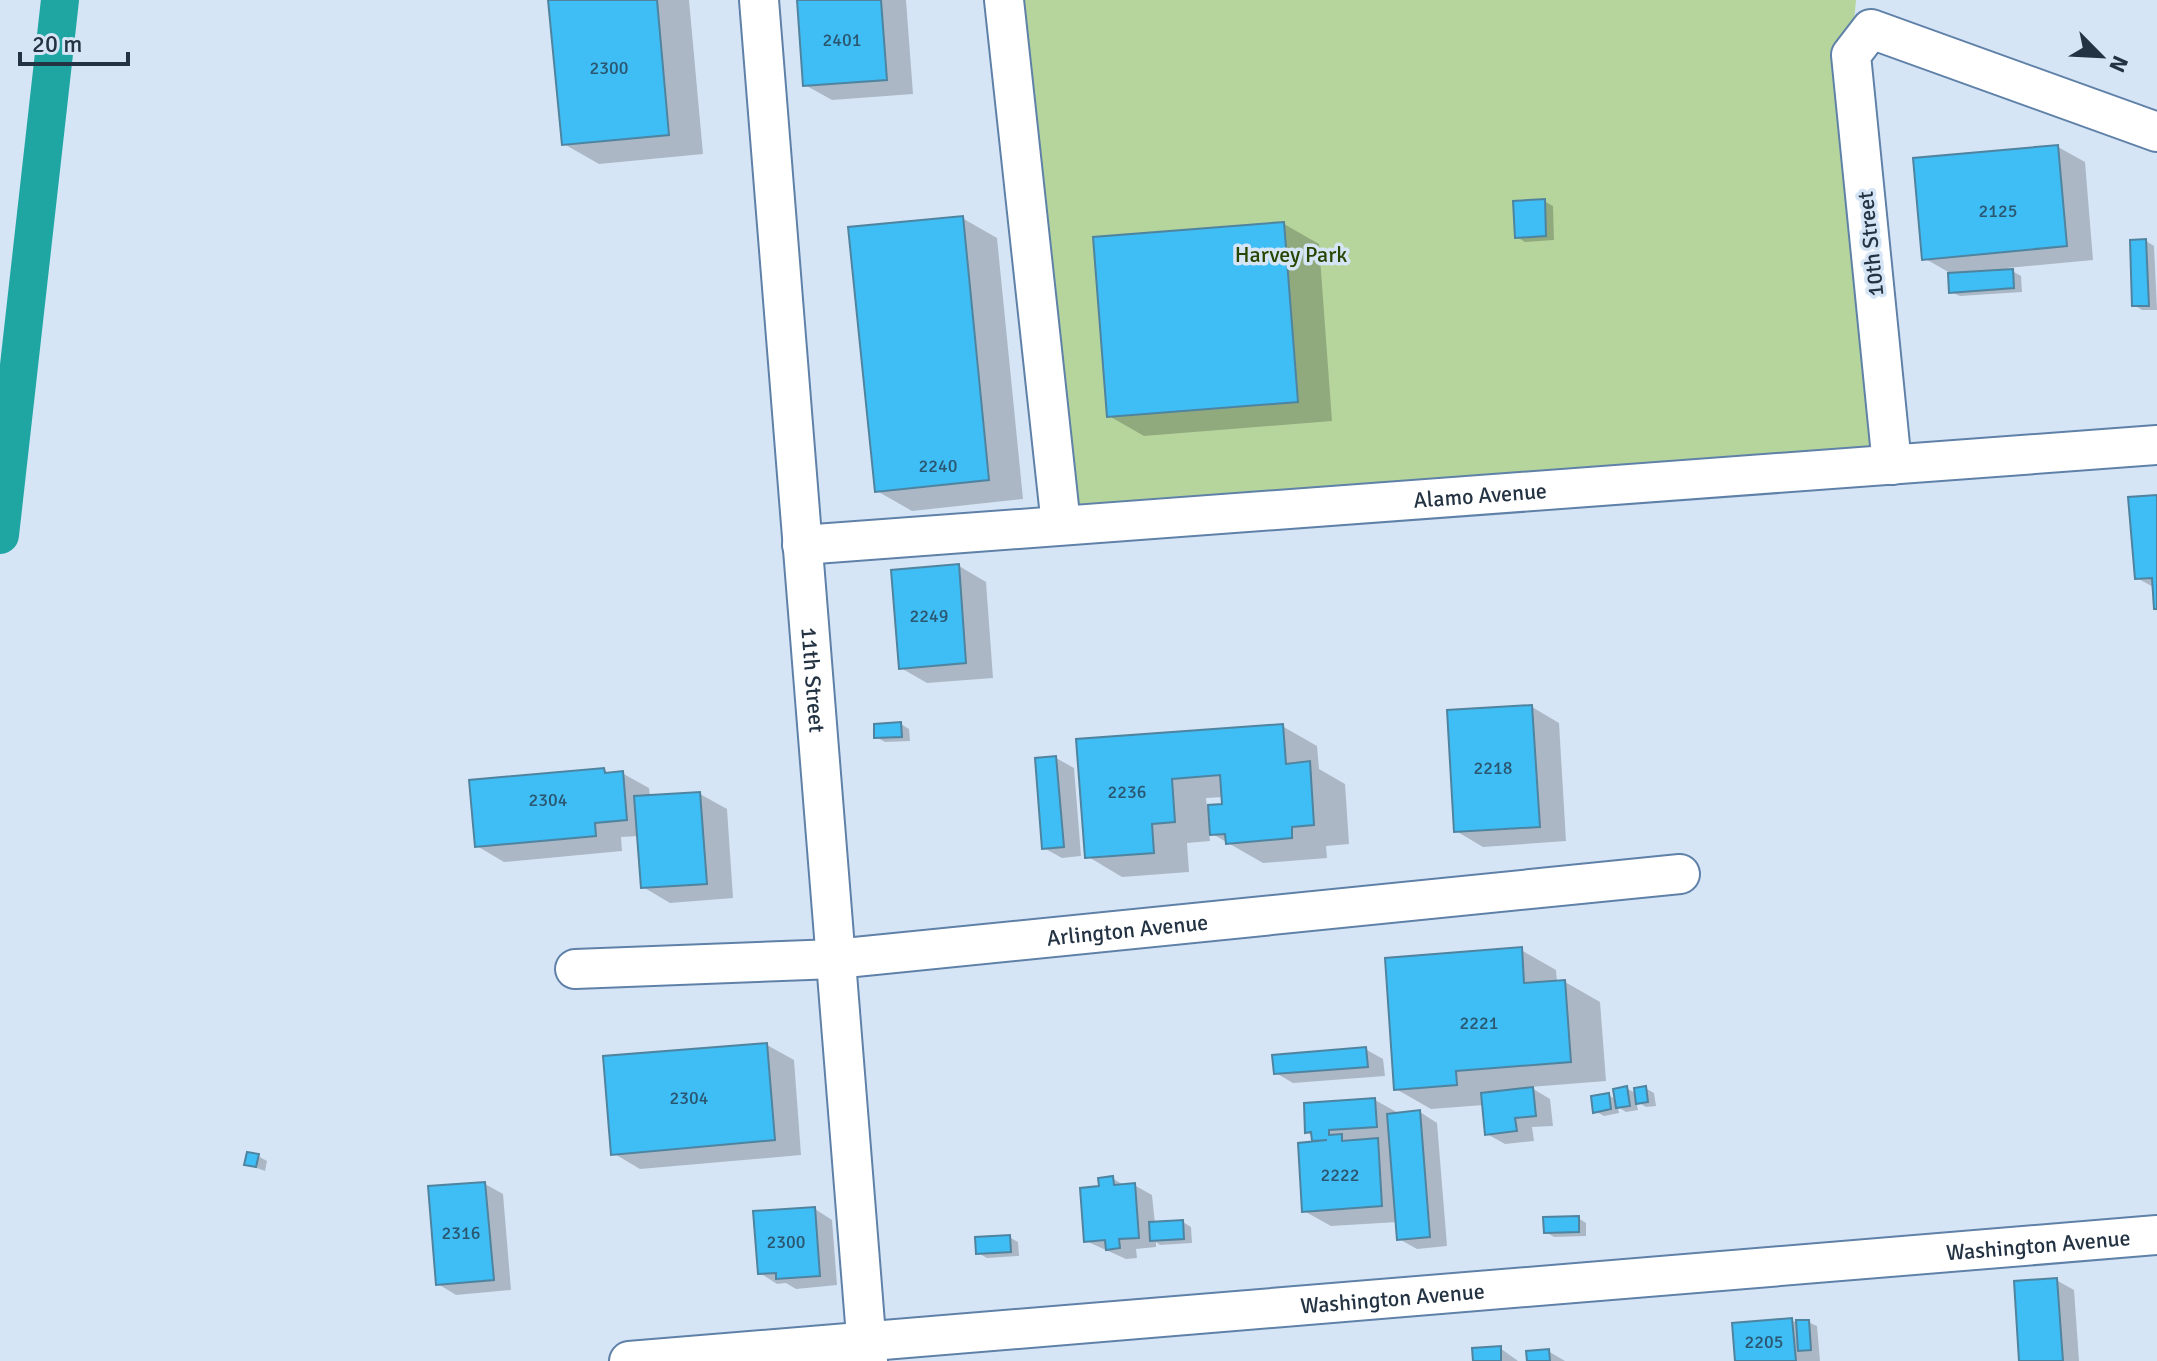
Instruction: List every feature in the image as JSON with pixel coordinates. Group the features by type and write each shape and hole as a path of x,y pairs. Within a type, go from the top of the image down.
{"street":[{"name":"11th Street","path":"759,0 867,1351"},
{"path":"1004,0 1061,525"},
{"name":"10th Street","path":"1892,465 1851,55 1871,29 2157,132"},
{"name":"Alamo Avenue","path":"802,545 2157,445"},
{"name":"Arlington Avenue","path":"575,969 835,959 1680,874"},
{"name":"Washington Avenue","path":"629,1361 867,1351 2157,1235"}],"green space":[{"name":"Harvey Park","path":"1004,0 1856,0 1851,56 1892,465 1061,525"}],"building":[{"path":"548,0 657,0 669,135 562,145"},
{"path":"797,0 881,0 887,80 803,86"},
{"path":"2058,145 2067,246 1922,260 1913,158"},
{"path":"1545,199 1546,236 1515,238 1513,201"},
{"path":"963,216 989,480 875,492 848,227"},
{"path":"1284,222 1298,402 1107,417 1093,237"},
{"path":"2146,239 2149,306 2132,306 2130,240"},
{"path":"2013,269 2014,288 1949,293 1948,273"},
{"path":"2157,495 2157,609 2154,609 2152,578 2135,579 2128,497"},
{"path":"959,564 966,663 899,669 891,570"},
{"path":"1532,705 1540,827 1454,832 1447,710"},
{"path":"901,722 902,737 874,738 874,724"},
{"path":"1283,724 1286,764 1310,761 1314,825 1292,827 1292,838 1226,844 1225,834 1210,835 1208,805 1222,804 1220,775 1172,779 1175,822 1152,824 1154,853 1085,858 1076,739"},
{"path":"1056,756 1064,847 1042,849 1035,758"},
{"path":"604,768 605,773 623,771 627,820 595,823 596,836 475,847 469,780"},
{"path":"700,792 707,884 641,888 634,796"},
{"path":"1522,947 1524,983 1565,980 1571,1062 1456,1071 1457,1085 1394,1090 1385,958"},
{"path":"767,1043 775,1140 611,1155 603,1056"},
{"path":"1366,1047 1368,1067 1274,1074 1272,1055"},
{"path":"1627,1086 1630,1106 1616,1108 1613,1089"},
{"path":"1646,1086 1648,1102 1636,1104 1634,1088"},
{"path":"1533,1087 1536,1116 1515,1118 1517,1131 1485,1135 1481,1093"},
{"path":"1609,1093 1611,1109 1593,1113 1591,1096"},
{"path":"1375,1098 1377,1127 1329,1130 1329,1135 1342,1134 1342,1141 1378,1138 1382,1206 1302,1212 1298,1143 1327,1140 1312,1141 1311,1132 1305,1133 1304,1103"},
{"path":"1420,1110 1430,1237 1397,1240 1387,1114"},
{"path":"247,1152 259,1154 256,1167 244,1165"},
{"path":"1113,1176 1114,1185 1135,1183 1139,1238 1119,1239 1120,1248 1106,1250 1105,1240 1084,1242 1080,1188 1099,1186 1098,1178"},
{"path":"485,1182 494,1280 436,1285 428,1186"},
{"path":"815,1207 820,1276 776,1279 776,1273 758,1274 753,1211"},
{"path":"1579,1216 1579,1232 1544,1233 1543,1217"},
{"path":"1183,1220 1184,1239 1150,1241 1149,1222"},
{"path":"1010,1235 1011,1252 976,1254 975,1237"},
{"path":"2057,1278 2063,1361 2019,1361 2014,1281"},
{"path":"1792,1318 1796,1361 1735,1361 1732,1323"},
{"path":"1796,1320 1809,1320 1811,1350 1798,1351"},
{"path":"1501,1346 1501,1361 1473,1361 1472,1348"},
{"path":"1549,1349 1550,1361 1527,1361 1526,1351"}],"waterway":[{"path":"0,535 60,0"}]}
